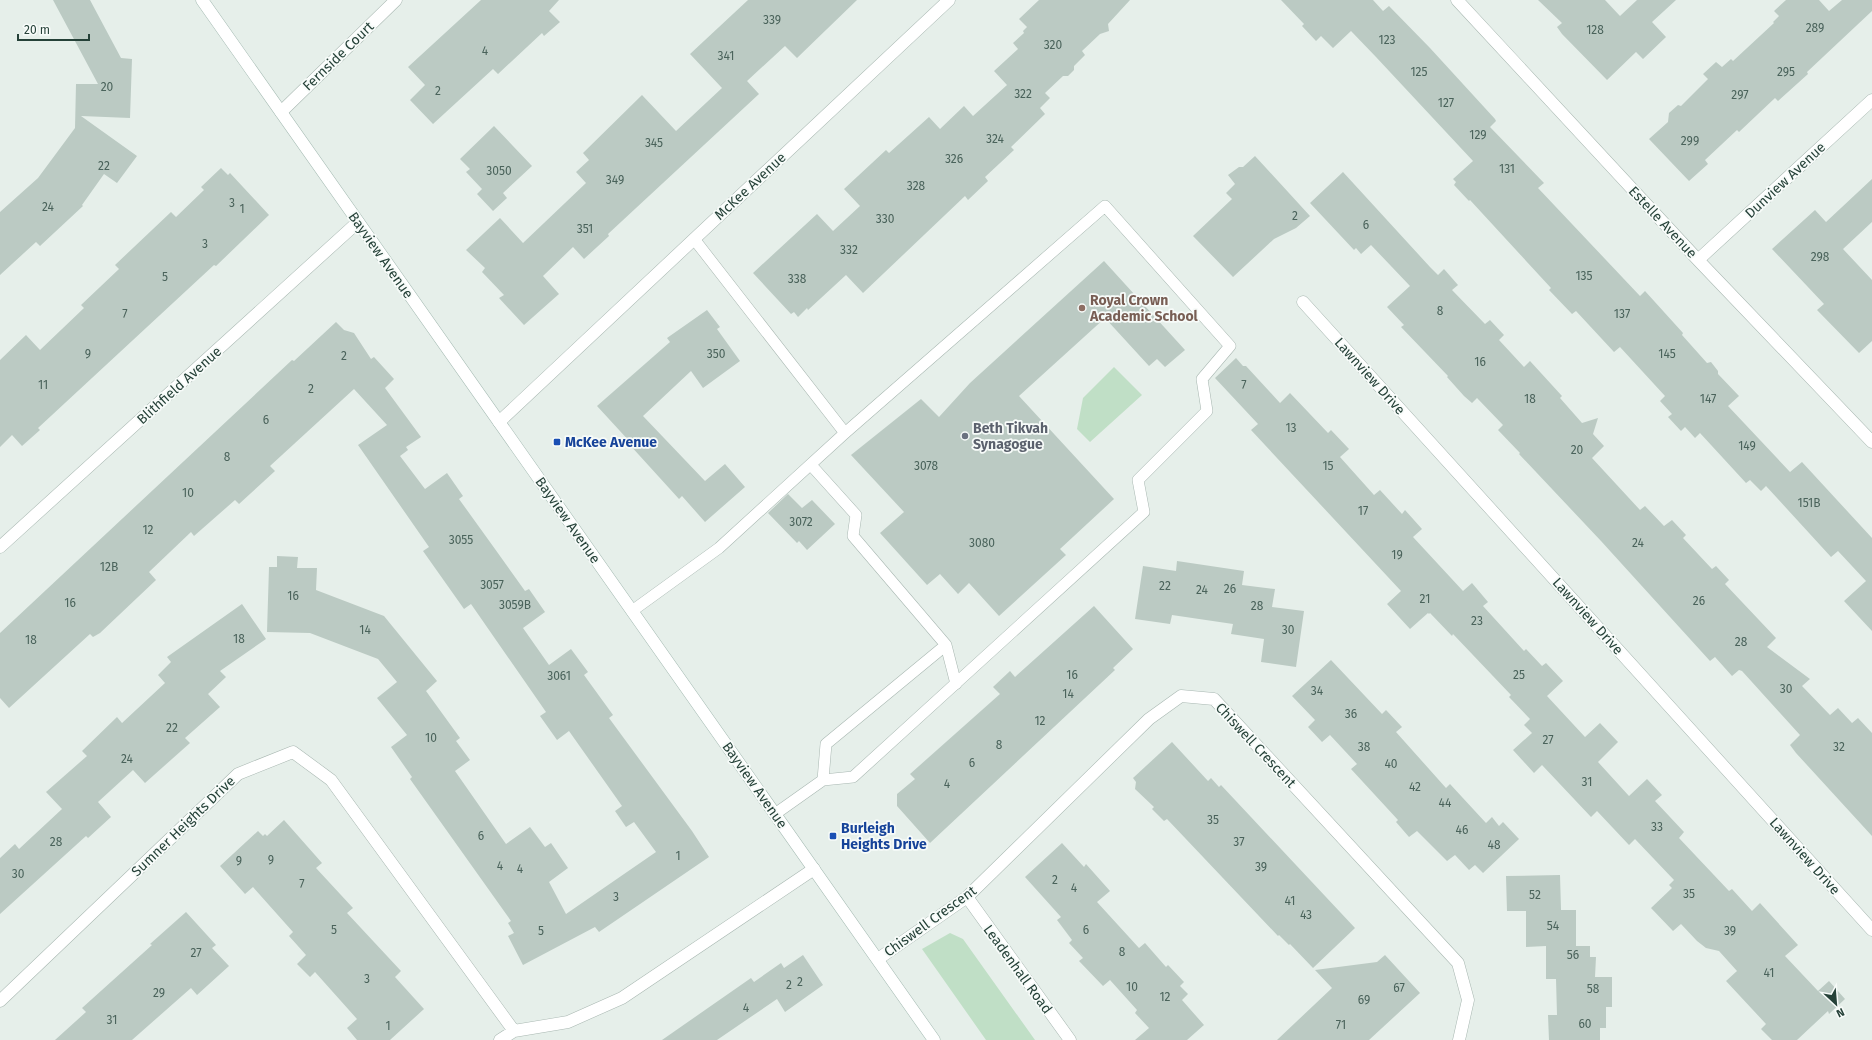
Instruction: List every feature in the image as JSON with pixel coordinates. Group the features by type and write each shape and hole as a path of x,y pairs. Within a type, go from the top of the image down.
{"street":[{"name":"Bayview Avenue","path":"202,0 934,1040"},
{"name":"Fernside Court","path":"281,112 396,0"},
{"name":"McKee Avenue","path":"499,422 949,0"},
{"name":"Estelle Avenue","path":"1457,0 1698,260 1872,442"},
{"name":"Dunview Avenue","path":"1698,260 1872,100"},
{"name":"Blithfield Avenue","path":"0,547 358,222"},
{"name":"Lawnview Drive","path":"1303,302 1872,930"},
{"name":"Chiswell Crescent","path":"878,959 912,937 967,897 1149,719 1181,696 1214,699 1458,963 1468,1000 1459,1040"},
{"name":"Sumner Heights Drive","path":"0,1001 238,774 293,752 331,780 514,1031"},
{"path":"500,1040 514,1031 568,1022 622,998 814,869"},
{"name":"Leadenhall Road","path":"967,897 1070,1040"}],"lane":[{"path":"632,611 719,548 845,433 1105,206 1230,346 1202,379 1207,411 1138,480 1144,512 853,777 823,780 775,814"},
{"path":"694,239 845,433"},
{"path":"811,465 856,515 853,536 946,645 956,684"},
{"path":"823,780 826,744 946,645"}],"green space":[{"path":"1114,367 1142,395 1090,442 1077,429 1083,398"},
{"path":"950,933 963,939 1035,1040 986,1040 922,949"}],"building":[{"path":"53,0 90,0 121,58 132,59 130,118 81,116 137,156 117,183 104,174 82,205 83,206 40,246 36,242 0,275 0,212 38,178 75,128 76,84 98,84"},
{"path":"481,0 559,0 549,11 560,22 544,36 542,33 498,74 493,69 433,124 410,100 425,85 408,67"},
{"path":"748,0 857,0 797,58 785,46 747,81 759,94 608,234 609,236 584,259 573,247 543,276 559,294 524,325 499,298 504,295 482,272 485,268 466,250 500,218 523,243 586,183 576,172 589,160 583,153 642,95 676,131 722,88 690,54"},
{"path":"1039,0 1130,0 1108,24 1109,31 1100,34 1082,51 1085,55 1074,66 1074,70 1068,76 1063,76 1045,93 1050,98 1040,108 1045,114 1011,147 1014,150 985,177 988,181 968,200 965,196 863,293 846,275 808,310 807,308 798,317 794,312 791,314 753,273 817,214 833,231 860,206 844,189 886,150 889,153 929,117 940,129 964,106 973,116 1007,85 994,71 1018,49 1013,43 1024,33 1023,31 1027,27 1019,19"},
{"path":"1281,0 1373,0 1383,11 1389,6 1430,48 1495,119 1496,121 1490,127 1544,183 1538,188 1640,296 1645,291 1683,333 1682,335 1707,363 1711,362 1718,371 1718,374 1739,396 1728,406 1790,472 1802,462 1872,538 1872,631 1844,601 1866,581 1838,551 1831,557 1766,486 1761,491 1750,480 1746,483 1700,433 1695,438 1685,427 1681,431 1668,417 1672,414 1660,401 1665,396 1620,347 1614,352 1576,311 1572,314 1549,290 1551,288 1470,200 1469,201 1454,185 1456,182 1453,179 1473,161 1376,57 1351,31 1333,48 1321,36 1316,41 1302,26 1304,24"},
{"path":"1538,0 1605,0 1620,16 1637,0 1676,0 1652,22 1666,37 1643,59 1636,52 1607,80 1562,34 1557,27 1562,23"},
{"path":"1786,0 1819,0 1829,11 1842,0 1872,0 1872,11 1807,72 1808,74 1778,101 1775,98 1739,132 1737,130 1705,160 1708,164 1689,181 1649,139 1668,122 1669,113 1678,105 1681,106 1708,79 1703,74 1716,62 1722,67 1731,59 1733,61 1774,23 1773,22 1779,16 1774,11"},
{"path":"494,126 532,166 503,193 507,198 493,211 477,194 482,189 466,172 470,169 460,159"},
{"path":"1255,156 1310,216 1296,228 1274,239 1233,277 1193,236 1232,199 1226,193 1235,184 1228,175 1239,167 1243,167"},
{"path":"221,168 228,175 230,173 269,215 216,266 214,265 38,428 40,430 22,446 12,435 0,447 0,360 26,335 40,350 84,308 81,305 119,269 115,265 171,212 176,217 204,190 201,187"},
{"path":"1343,172 1438,275 1444,269 1458,285 1452,290 1485,324 1490,320 1504,335 1499,340 1524,367 1530,361 1562,396 1560,398 1582,423 1598,418 1593,434 1604,446 1592,458 1640,510 1645,506 1664,526 1672,520 1686,535 1683,538 1712,569 1716,566 1729,580 1725,584 1776,638 1767,647 1810,679 1802,686 1830,715 1838,708 1852,723 1858,718 1872,733 1872,836 1796,753 1790,745 1800,735 1742,671 1739,670 1732,676 1715,657 1710,661 1601,541 1519,454 1520,453 1498,430 1503,425 1477,398 1472,403 1464,396 1447,377 1448,376 1401,327 1404,325 1387,307 1410,286 1371,245 1361,254 1356,248 1354,250 1310,203"},
{"path":"1872,179 1872,222 1843,249 1872,280 1872,341 1859,353 1817,310 1824,304 1772,249 1815,210 1826,222"},
{"name":"Beth Tikvah Synagogue","path":"1104,261 1185,350 1165,367 1157,359 1149,366 1105,318 1019,396 1114,499 1060,549 1066,555 999,616 969,583 958,594 940,574 927,585 880,533 904,512 851,455 921,399 939,417 970,383"},
{"path":"707,310 720,327 717,329 740,361 703,388 691,371 643,416 705,481 725,464 745,487 705,522 682,496 679,499 597,406 670,342 667,338"},
{"path":"336,322 344,330 354,333 371,359 374,357 394,379 385,388 421,437 406,447 408,450 400,456 425,489 447,473 463,496 459,499 525,591 529,589 545,612 523,628 549,665 571,649 588,672 584,675 613,715 609,718 692,831 709,857 599,932 595,927 523,965 508,936 514,933 508,923 511,921 410,779 412,777 391,747 407,735 377,698 397,682 378,659 310,633 267,632 269,567 277,567 277,556 298,557 297,568 317,568 316,590 384,616 437,681 426,691 460,738 456,741 470,760 455,771 506,844 530,827 545,847 551,843 568,868 549,882 566,914 656,852 634,822 626,827 615,811 622,806 569,731 557,740 540,716 546,712 471,604 464,609 423,551 429,547 358,445 387,425 354,389 270,466 275,471 239,504 235,500 194,536 191,532 149,572 156,580 100,633 93,637 90,634 9,708 0,698 0,633 292,360 294,361"},
{"path":"1236,358 1243,366 1246,366 1280,403 1290,393 1328,433 1331,430 1349,449 1340,457 1374,495 1380,490 1402,514 1405,510 1422,529 1413,537 1463,591 1472,583 1488,602 1483,606 1524,651 1526,649 1542,666 1546,663 1563,681 1547,696 1585,737 1600,723 1618,742 1598,762 1629,796 1647,779 1662,795 1655,801 1684,832 1679,838 1729,891 1732,889 1752,911 1760,903 1798,945 1785,956 1818,991 1829,981 1845,999 1829,1014 1828,1011 1797,1040 1772,1040 1761,1029 1766,1024 1726,981 1737,971 1719,951 1706,948 1681,924 1673,931 1651,908 1672,888 1669,885 1674,880 1635,839 1629,845 1597,811 1591,817 1542,765 1534,773 1513,750 1532,733 1524,725 1530,719 1509,697 1511,695 1453,634 1452,636 1430,613 1428,613 1410,629 1387,604 1401,591 1251,430 1258,424 1215,378"},
{"path":"788,494 802,508 812,500 835,524 807,550 799,541 797,543 768,513"},
{"path":"1177,561 1244,571 1242,585 1275,589 1272,607 1304,611 1296,667 1261,662 1264,639 1231,634 1233,624 1172,615 1170,624 1135,619 1143,566 1176,571"},
{"path":"242,604 266,639 220,671 226,677 208,694 220,707 185,738 190,743 145,783 133,770 98,802 111,817 88,838 86,836 0,914 0,858 15,844 19,849 62,809 46,792 87,756 82,751 117,717 122,723 165,683 158,675 171,662 167,657"},
{"path":"1094,606 1133,649 1113,668 1115,670 930,843 897,806 897,794 915,779 910,774 1000,694 993,687 1010,671 1015,677"},
{"path":"1331,660 1382,714 1386,710 1402,727 1396,732 1446,788 1450,784 1486,823 1492,817 1499,826 1503,822 1519,839 1483,873 1475,865 1469,870 1455,855 1447,861 1417,831 1409,837 1396,822 1398,820 1351,769 1357,764 1330,735 1322,742 1308,727 1315,720 1292,696"},
{"path":"1172,742 1208,781 1211,778 1219,787 1221,785 1355,928 1313,968 1290,944 1289,945 1279,935 1278,936 1167,819 1164,821 1152,809 1154,807 1135,789 1136,782 1133,778"},
{"path":"284,820 322,863 316,868 353,908 347,913 401,971 395,977 424,1009 390,1040 357,1040 347,1028 357,1019 315,972 310,977 297,964 306,955 289,936 293,932 253,887 245,894 220,866 258,831 263,836 265,834 267,836"},
{"path":"1062,843 1084,867 1086,864 1110,891 1097,902 1139,948 1145,943 1166,967 1168,965 1184,982 1180,986 1188,994 1182,1000 1204,1025 1187,1040 1135,1040 1149,1028 1135,1013 1137,1010 1110,980 1103,986 1079,961 1083,958 1069,943 1072,940 1057,920 1061,917 1025,877"},
{"path":"1560,875 1561,910 1576,910 1576,946 1590,946 1590,957 1596,957 1595,977 1612,977 1612,1007 1606,1007 1606,1028 1600,1028 1600,1040 1549,1040 1548,1015 1557,1015 1556,979 1546,979 1546,946 1526,947 1526,911 1507,911 1506,876"},
{"path":"186,912 216,945 212,948 229,966 197,995 191,988 132,1040 55,1040 86,1012 82,1008"},
{"path":"803,955 823,985 785,1012 777,999 717,1040 662,1040 751,978 754,982 781,963 784,968"},
{"path":"1385,955 1420,993 1369,1040 1277,1040 1332,988 1315,970 1377,962"}],"place":[{"name":"Royal Crown Academic School","path":"1082,308"},
{"name":"Beth Tikvah Synagogue","path":"965,436"},
{"name":"McKee Avenue","path":"557,442"},
{"name":"Burleigh Heights Drive","path":"833,836"}]}
